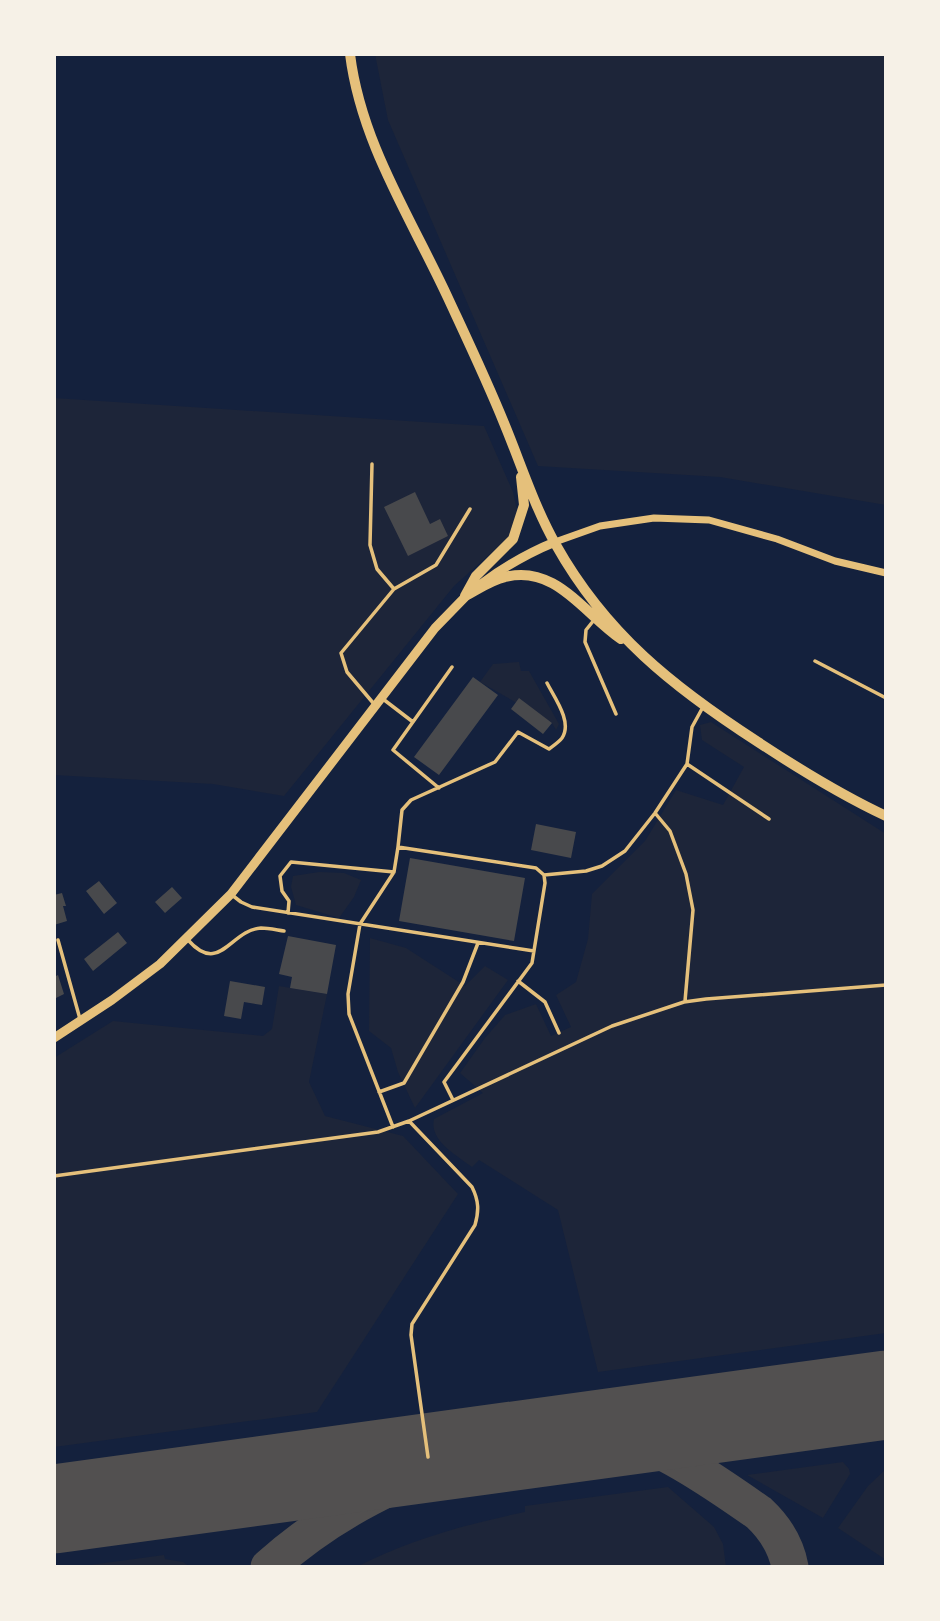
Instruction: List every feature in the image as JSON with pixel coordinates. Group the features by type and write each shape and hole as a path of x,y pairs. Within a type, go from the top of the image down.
{"main road":[{"path":"350,54 359,104 387,176 424,245 469,342 505,424 520,470 555,542 603,614 655,668 703,707 804,773 886,816"},
{"path":"465,596 476,576 513,539 524,505 520,470"},
{"path":"465,596 503,577 526,574 551,580 577,600 595,619 636,649"}],"street":[{"path":"54,1038 160,964 231,894 435,628 465,596 502,568 533,551 600,526 654,518 709,520 777,539 835,561 886,573"}],"lane":[{"path":"372,464 370,545 377,569 394,589"},
{"path":"414,722 378,702 347,672 341,653 394,589 436,565 470,509"},
{"path":"595,619 586,630 585,642 616,713"},
{"path":"815,661 886,698"},
{"path":"439,788 393,750 452,667"},
{"path":"393,1127 348,1013 348,994 360,924 394,872 402,810 411,800 495,762 518,732 549,749 563,737 566,728 564,718 547,683"},
{"path":"398,847 536,868 544,874 586,872 602,866 625,851 655,813 687,764 692,727 703,707"},
{"path":"687,764 769,819"},
{"path":"655,813 670,831 686,874 693,910 684,1002"},
{"path":"288,913 289,901 282,891 280,876 291,862 394,872"},
{"path":"453,1100 443,1082 532,963 545,883 544,874"},
{"path":"231,894 252,907 534,951"},
{"path":"186,938 196,948 208,954 218,952 259,928 284,931"},
{"path":"58,940 80,1021"},
{"path":"379,1092 404,1083 463,982 478,943"},
{"path":"518,981 545,1002 559,1033"},
{"path":"54,1175 378,1132 409,1121 612,1026 684,1002 886,985"},
{"path":"409,1121 472,1188 478,1199 479,1213 475,1225 412,1324 411,1335 428,1457"}],"shaded area":[{"path":"375,54 886,54 886,505 720,477 538,466 388,120"},
{"path":"54,398 484,426 513,492 517,510 511,535 454,586 284,796 213,784 54,775"},
{"path":"519,662 521,671 529,671 559,724 556,730 552,723 480,682 493,664"},
{"path":"711,722 886,834 886,1333 598,1372 558,1210 479,1160 472,1167 459,1158 440,1141 434,1127 434,1119 483,1093 460,1073 505,1015 536,1004 551,1036 571,1027 556,995 576,982 588,939 592,894 645,841 676,790 723,805 744,767 702,740 700,725"},
{"path":"319,872 344,873 361,880 354,897 339,918 296,905 291,887 293,876"},
{"path":"370,938 406,948 465,986 485,966 508,980 415,1108 398,1072 391,1048 369,1031"},
{"path":"279,986 327,994 309,1082 325,1116 403,1136 458,1194 317,1412 54,1447 54,1058 113,1021 263,1036 272,1029"},
{"path":"843,1462 850,1474 823,1518 747,1475"},
{"path":"886,1469 886,1560 838,1528 868,1486"},
{"path":"668,1487 714,1527 723,1544 726,1567 356,1567 439,1534 525,1512 525,1506"},
{"path":"164,1555 165,1559 183,1562 190,1567 75,1567"}],"building":[{"path":"415,492 430,524 440,519 448,536 408,556 384,507"},
{"path":"473,677 498,695 439,775 414,757"},
{"path":"519,698 552,723 543,734 511,709"},
{"path":"536,824 576,832 571,858 531,850"},
{"path":"410,858 525,878 514,941 399,921"},
{"path":"99,881 117,903 104,914 86,891"},
{"path":"172,887 182,898 165,913 155,902"},
{"path":"62,893 67,921 54,925 54,895"},
{"path":"118,932 127,943 93,971 84,959"},
{"path":"288,936 336,945 327,994 290,988 292,977 279,974"},
{"path":"58,975 64,994 54,999 54,977"},
{"path":"230,981 265,987 262,1005 244,1002 241,1019 224,1016"}],"taxiway":[{"path":"570,1438 636,1442 681,1462 759,1513 779,1537 790,1567"},
{"path":"269,1567 319,1528 369,1498 422,1473 481,1450"}],"runway":[{"path":"54,1509 886,1395"}]}
